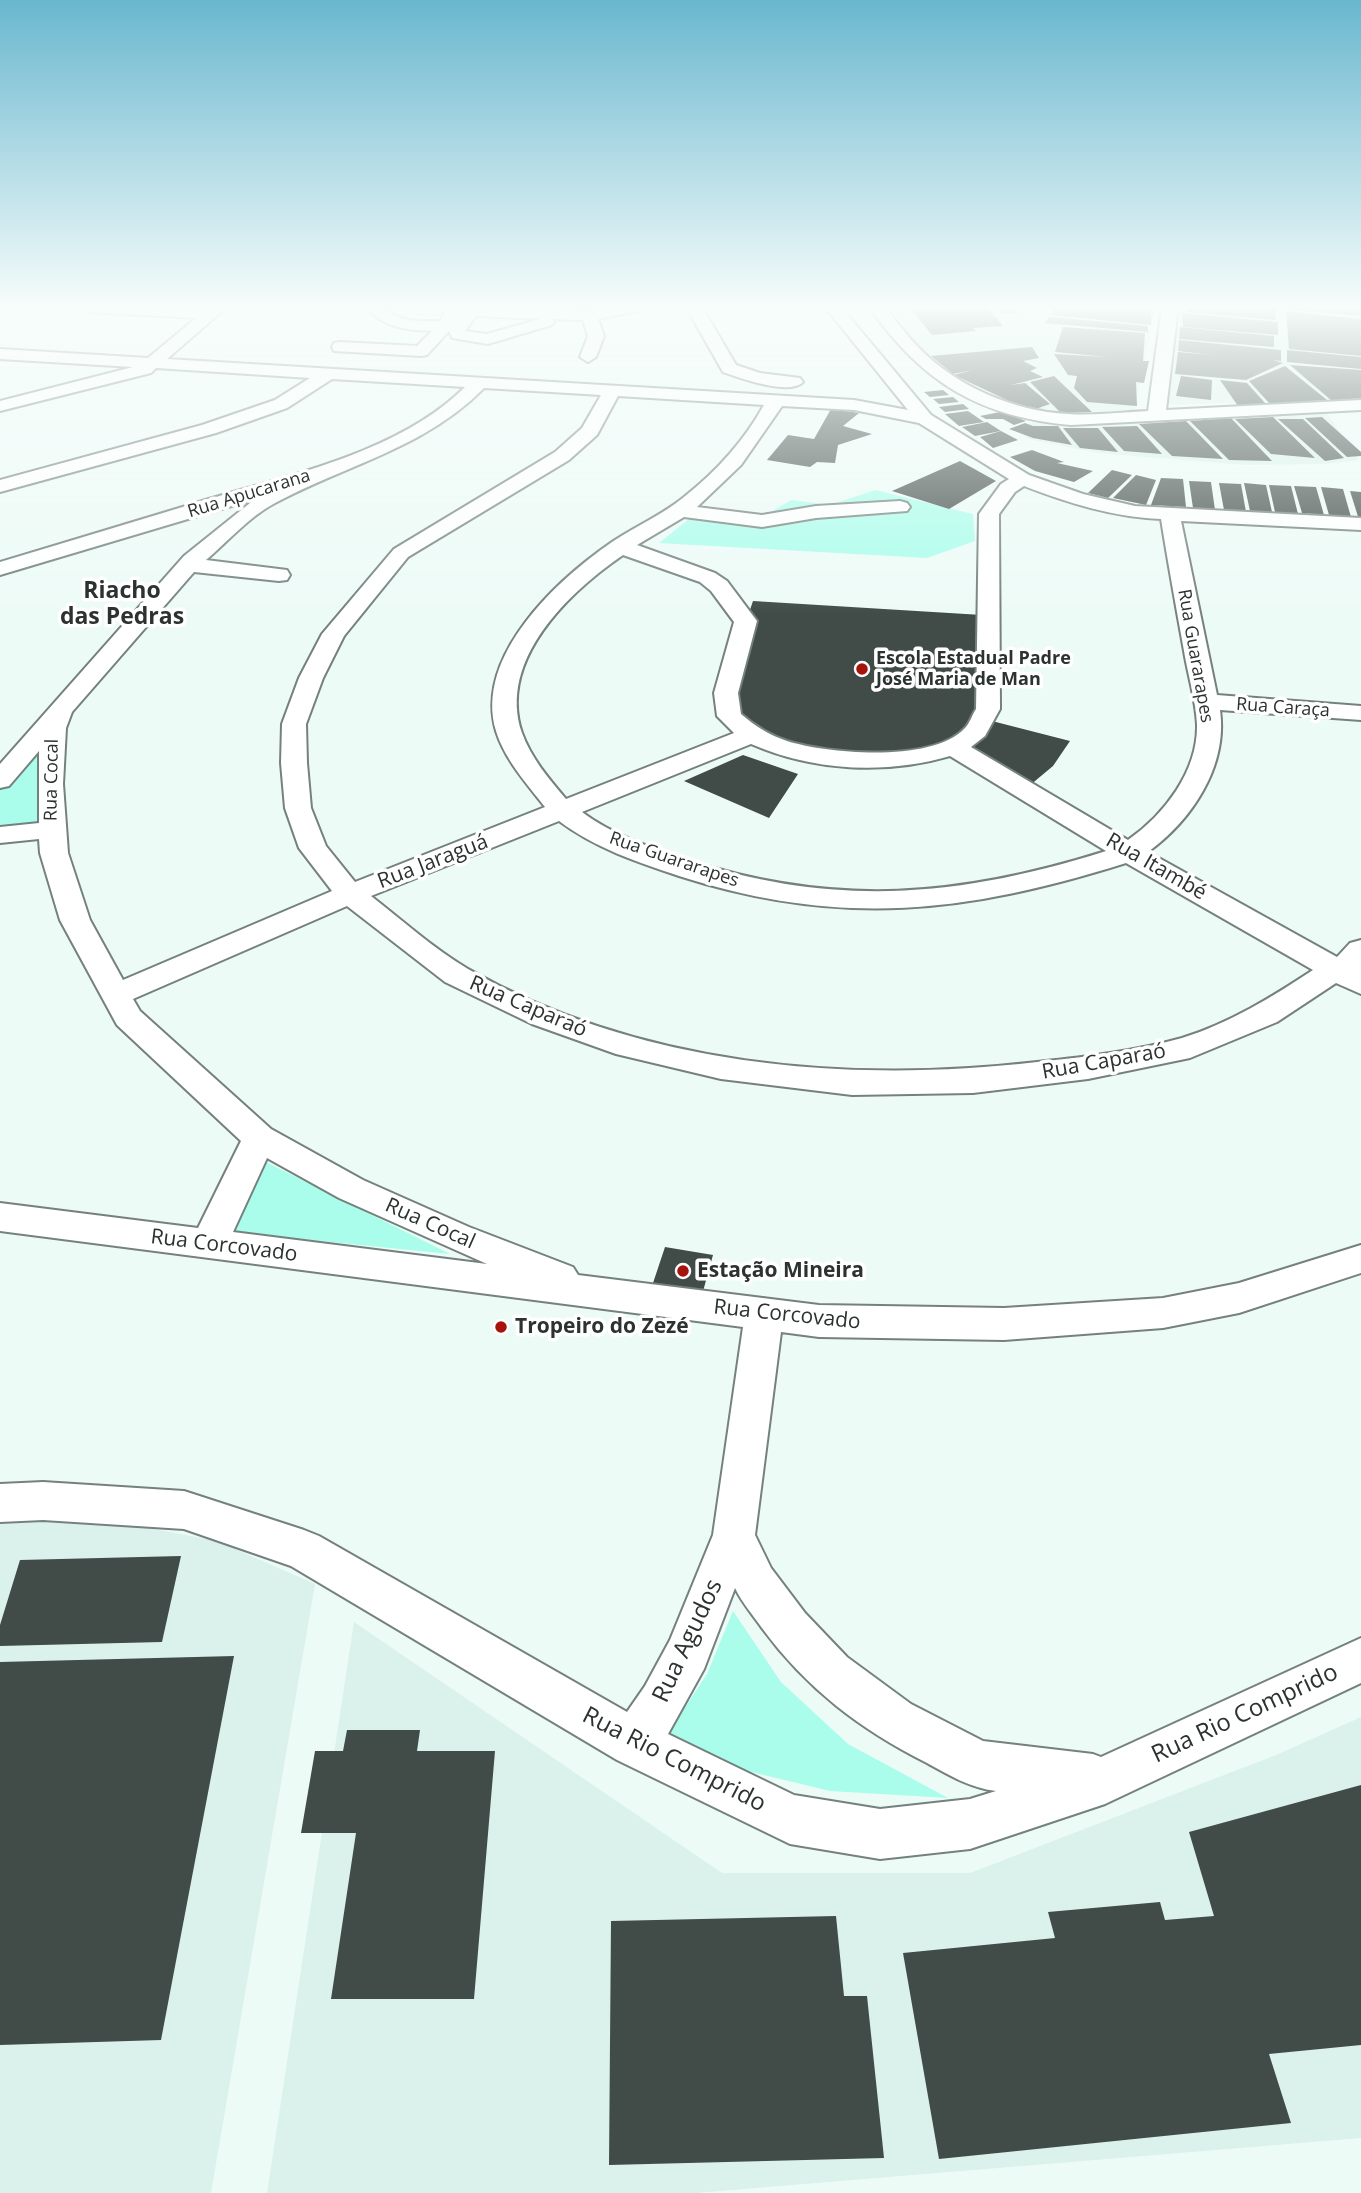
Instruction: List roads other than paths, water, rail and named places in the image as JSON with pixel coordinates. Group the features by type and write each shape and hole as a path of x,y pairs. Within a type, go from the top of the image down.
{"street":[{"path":"0,474 233,409"},
{"path":"0,486 209,429 266,409"},
{"name":"Rua Apucarana","path":"0,569 325,471 411,435 452,409"},
{"name":"Rua Caparaó","path":"602,409 590,431 562,456 401,553 333,634 311,678 294,724 293,763 298,808 313,848 350,894 456,975 543,1017 626,1046 721,1068 852,1083 986,1080 1088,1068 1190,1047 1266,1015 1326,975 1354,969"},
{"name":"Rua Guararapes","path":"771,409 761,431 742,455 681,510 619,547 553,600 532,630 514,664 505,700 509,732 523,764 564,811 600,834 717,879 783,894 853,900 927,898 1000,890 1073,871 1128,852 1165,823 1189,790 1209,745 1206,702 1181,516"},
{"path":"889,409 919,412"},
{"path":"911,409 1022,479 1103,505 1222,524 1360,530"},
{"path":"1006,409 1061,420 1287,409"},
{"path":"1156,417 1157,409"},
{"name":"Rua Cocal","path":"325,471 265,500 188,565 61,710 53,728 50,830 54,853 75,920 128,1018 259,1138 351,1189 444,1231 608,1295"},
{"path":"619,547 674,564 716,583 746,621 726,693 729,716 752,736 778,747 823,758 868,761 912,757 953,747 974,734 988,709 989,514 1008,488 1022,479"},
{"path":"681,510 709,516 762,521 816,512 900,507"},
{"path":"188,565 279,575"},
{"name":"Rua Caraça","path":"1206,702 1361,713"},
{"path":"0,780 61,710"},
{"name":"Rua Jaraguá","path":"116,995 350,894 752,736"},
{"name":"Rua Itambé","path":"953,747 1128,852 1354,969"},
{"path":"0,835 50,830"},
{"path":"209,1244 259,1138"},
{"name":"Rua Corcovado","path":"0,1217 819,1321 871,1324 1004,1324 1163,1313 1239,1298 1361,1259"},
{"name":"Rua Agudos","path":"634,1743 662,1702 688,1653 734,1535 764,1314"},
{"name":"Rua Rio Comprido","path":"0,1503 43,1501 184,1510 304,1550 634,1743 790,1819 880,1834 970,1824 1105,1780 1361,1660"},
{"name":"Rua Agudos","path":"734,1535 755,1583 789,1628 831,1673 894,1721 979,1765 1105,1780"}],"place":[{"name":"Escola Estadual Padre José Maria de Man","path":"862,669"},
{"name":"Estação Mineira","path":"683,1271"},
{"name":"Tropeiro do Zezé","path":"501,1327"}],"district":[{"name":"Riacho das Pedras","path":"122,604"}]}
